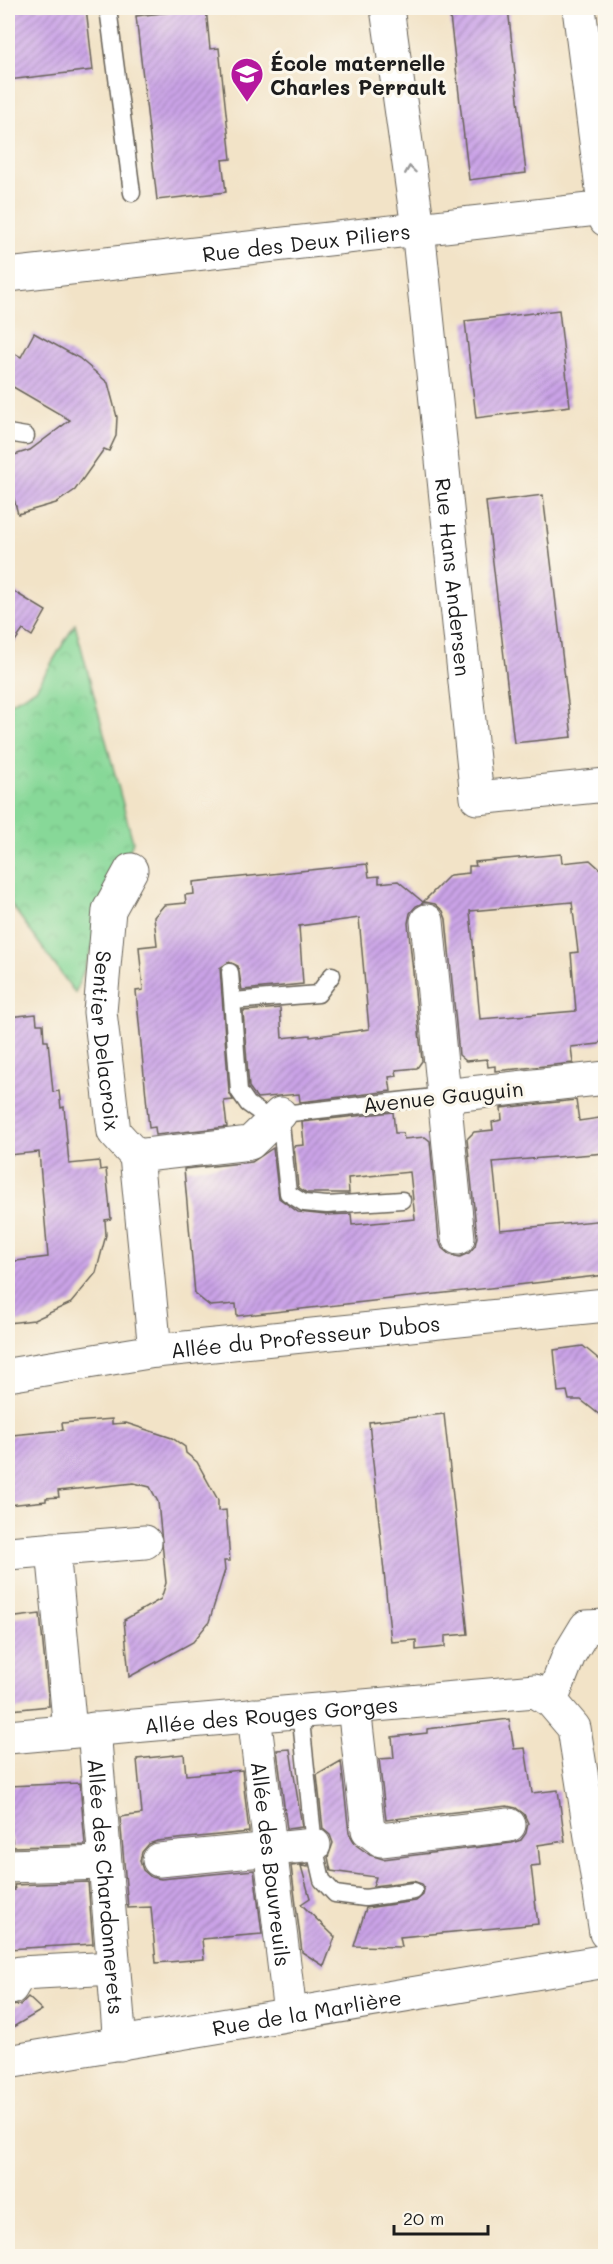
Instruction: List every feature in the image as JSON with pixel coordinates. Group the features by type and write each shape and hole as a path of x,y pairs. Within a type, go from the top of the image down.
{"street":[{"path":"387,8 418,228"},
{"path":"579,8 605,212"},
{"name":"Rue des Deux Piliers","path":"8,275 418,228 605,212"},
{"name":"Rue Hans Andersen","path":"418,228 477,798 606,785"},
{"name":"Sentier Delacroix","path":"131,870 109,910 100,1012 114,1132 136,1156 155,1351"},
{"path":"427,921 458,1238"},
{"name":"Avenue Gauguin","path":"443,1096 606,1078"},
{"path":"136,1156 250,1143 280,1114"},
{"name":"Allée du Professeur Dubos","path":"8,1375 155,1351 606,1305"},
{"path":"8,1553 145,1542"},
{"name":"Allée des Chardonnerets","path":"53,1549 103,1863 120,2044"},
{"path":"606,1626 586,1627 543,1696 574,1728 596,1813 606,1933"},
{"name":"Allée des Rouges Gorges","path":"8,1737 300,1711 543,1696"},
{"path":"354,1707 368,1830 381,1840 509,1825"},
{"name":"Allée des Bouvreuils","path":"254,1715 290,2013"},
{"path":"159,1860 314,1845"},
{"path":"8,1866 103,1863"},
{"name":"Rue de la Marlière","path":"8,2062 606,1961"},
{"path":"9,1988 20,1973 114,1968"}],"lane":[{"path":"108,8 132,193"},
{"path":"8,434 26,436"},
{"path":"230,972 233,1001 318,994 332,975"},
{"name":"Avenue Gauguin","path":"233,1001 239,1091 248,1104 265,1116 443,1096"},
{"path":"280,1114 288,1193 304,1203 327,1205 402,1200"},
{"path":"300,1711 314,1845 322,1880 335,1894 365,1898 414,1891"}],"green space":[{"path":"75,624 133,842 75,993 8,900 8,704 36,689"}],"building":[{"path":"8,8 86,8 93,70 8,80"},
{"path":"206,8 210,49 219,48 231,159 222,160 226,192 157,200 136,16"},
{"path":"449,8 508,8 526,173 469,180"},
{"path":"559,310 570,406 476,418 465,321"},
{"path":"34,333 79,358 108,383 117,417 116,436 109,451 104,449 75,490 56,503 18,514 8,477 8,457 30,450 70,420 8,384 8,350 21,357"},
{"path":"543,495 572,737 514,743 486,502"},
{"path":"8,588 46,611 32,636 23,630 8,651"},
{"path":"561,854 562,863 590,860 601,870 606,892 606,1034 599,1044 571,1047 573,1063 495,1071 495,1066 488,1067 487,1059 466,1061 459,1055 446,919 443,911 435,904 425,902 416,906 410,913 408,923 422,1061 417,1068 396,1070 397,1076 389,1077 391,1091 300,1102 299,1094 257,1098 249,1087 243,1011 280,1008 282,1038 310,1035 310,1037 369,1029 359,918 299,926 303,984 242,990 238,966 229,962 220,968 229,1092 233,1100 224,1101 227,1127 156,1135 155,1127 149,1128 136,991 143,990 139,947 157,945 154,917 164,905 186,903 185,895 194,894 193,882 367,864 369,877 379,876 379,883 398,881 423,902 450,875 469,873 469,866 476,866 475,862","holes":["572,902 578,952 571,953 576,1011 480,1019 470,911"]},
{"path":"36,1014 37,1024 43,1024 44,1041 48,1041 53,1092 59,1091 61,1108 64,1107 69,1164 99,1161 100,1170 106,1169 111,1219 105,1220 106,1235 96,1273 71,1303 34,1320 8,1323 8,1262 48,1257 39,1152 8,1155 8,1017"},
{"path":"576,1100 579,1121 606,1117 606,1153 493,1162 500,1230 606,1220 606,1275 237,1316 236,1304 210,1306 195,1294 184,1169 252,1162 273,1148 279,1198 298,1212 326,1215 351,1214 352,1225 415,1219 410,1172 348,1178 349,1193 307,1193 298,1187 294,1146 304,1145 302,1122 393,1112 395,1133 403,1133 404,1139 425,1137 430,1141 439,1240 442,1248 450,1255 460,1257 469,1253 475,1246 477,1237 467,1139 474,1132 493,1130 492,1122 502,1120 501,1108"},
{"path":"583,1346 606,1365 606,1420 581,1400 569,1400 567,1391 558,1392 554,1350"},
{"path":"444,1414 468,1634 445,1636 445,1647 416,1650 416,1640 391,1642 369,1422"},
{"path":"112,1419 112,1424 126,1423 172,1438 185,1447 186,1453 197,1462 218,1500 218,1511 226,1510 230,1561 224,1561 225,1570 209,1622 193,1642 129,1677 124,1620 161,1599 166,1583 158,1502 150,1487 134,1483 58,1491 59,1497 46,1498 46,1501 8,1505 8,1438 12,1435 63,1430 62,1423"},
{"path":"40,1614 49,1706 11,1710 8,1682 8,1618"},
{"path":"509,1719 514,1749 525,1748 532,1793 558,1790 565,1841 538,1845 540,1865 531,1866 538,1924 400,1937 402,1947 354,1946 366,1908 416,1901 423,1895 424,1889 422,1884 413,1881 373,1886 376,1877 331,1871 328,1857 333,1843 330,1835 323,1829 317,1775 341,1761 349,1833 356,1845 370,1855 383,1859 512,1843 521,1840 526,1833 528,1823 524,1814 516,1808 507,1806 386,1820 379,1759 394,1758 392,1737 427,1733 427,1729"},
{"path":"290,1749 302,1827 287,1829 277,1750"},
{"path":"184,1754 186,1775 242,1770 249,1832 157,1841 149,1844 142,1852 140,1861 143,1870 151,1877 161,1879 254,1870 262,1934 202,1939 204,1959 156,1963 151,1907 128,1908 120,1817 142,1814 137,1759"},
{"path":"80,1783 85,1845 13,1847 12,1838 8,1838 8,1786"},
{"path":"308,1864 308,1867 301,1866 310,1898 301,1904 335,1937 324,1966 302,1952 291,1866"},
{"path":"88,1882 93,1944 8,1949 8,1891 15,1890 14,1885"},
{"path":"28,1997 42,2010 8,2030 8,2006 20,2005"}],"place":[{"name":"École maternelle Charles Perrault","path":"247,103"}]}
